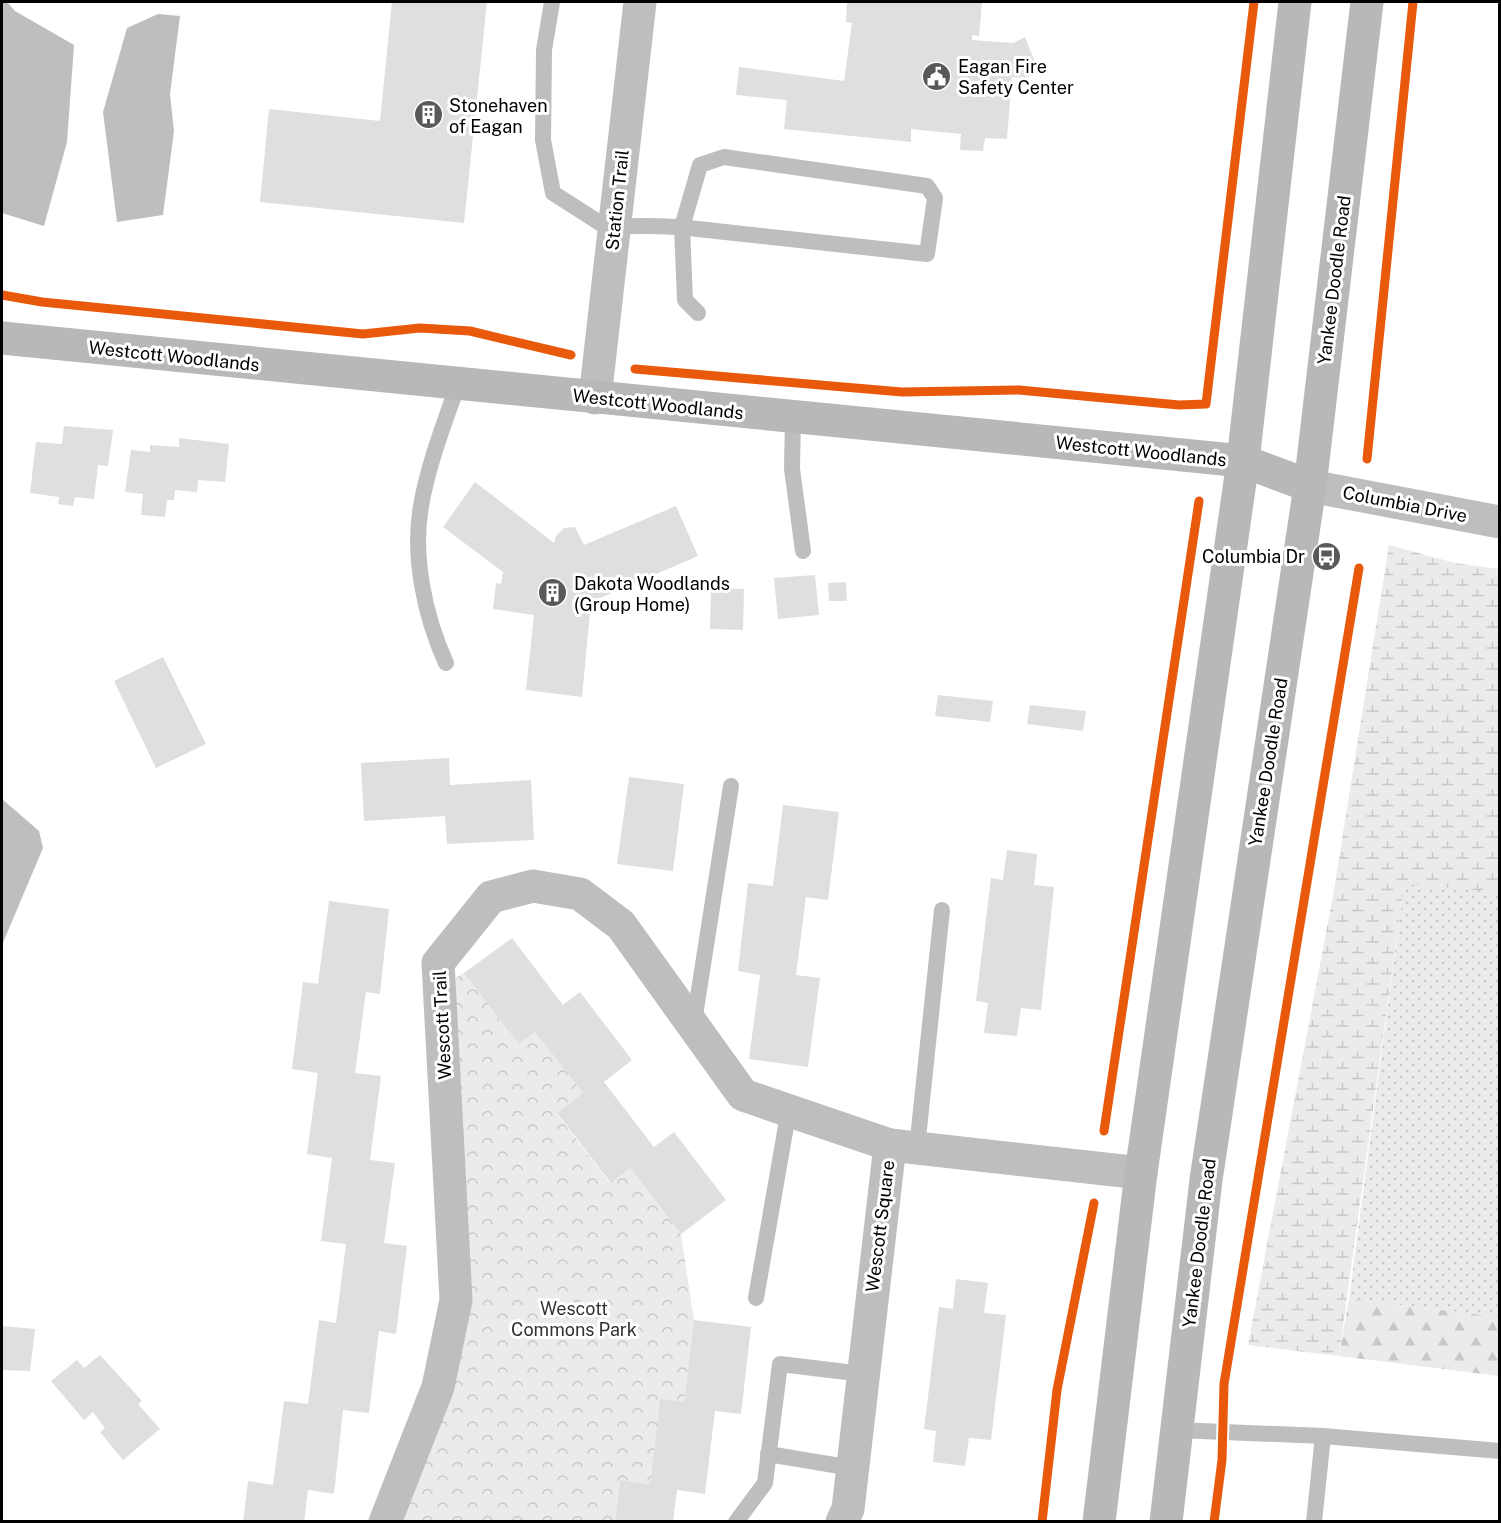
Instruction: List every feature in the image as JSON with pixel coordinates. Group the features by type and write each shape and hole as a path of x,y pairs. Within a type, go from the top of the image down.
{"main road":[{"path":"1099,1521 1141,1173 1243,461 1296,2"},
{"name":"Yankee Doodle Road","path":"1166,1521 1206,1180 1310,486 1367,2"},
{"name":"Westcott Woodlands","path":"2,339 1243,461 1310,486"}],"street":[{"name":"Station Trail","path":"595,398 640,2"},
{"name":"Columbia Drive","path":"1310,486 1500,522"},
{"name":"Wescott Trail","path":"385,1521 438,1387 456,1300 438,963 491,897 533,886 580,894 621,925 744,1095 903,1146"},
{"name":"Wescott Square","path":"842,1521 848,1509 863,1374 903,1146 1141,1173"}],"lane":[{"path":"552,2 544,50 543,140 553,193 614,230 656,224 682,227 707,230 927,254 935,198 927,186 724,157 700,165 682,227 685,300 698,313"},
{"path":"446,663 434,636 419,567 420,508 438,442 458,384"},
{"path":"793,417 792,470 803,551"},
{"path":"693,1025 731,786"},
{"path":"903,1146 942,910"},
{"path":"756,1298 789,1109"},
{"path":"757,1521 738,1518 765,1483 780,1364 863,1374"},
{"path":"1176,1430 1323,1436 1500,1451"},
{"path":"1314,1521 1323,1436"},
{"path":"768,1454 852,1468"}],"green space":[{"path":"1389,545 1455,563 1499,569 1499,892 1404,884 1339,1356 1248,1345 1333,896"},
{"path":"1404,883 1499,892 1499,1317 1349,1299"},
{"name":"Wescott Commons Park","path":"467,971 519,1044 535,1032 583,1093 557,1114 610,1183 630,1168 681,1234 694,1320 684,1402 660,1400 650,1484 620,1480 615,1521 385,1522 456,1300 439,988"},
{"path":"1349,1299 1499,1317 1499,1376 1339,1356"}],"shaded area":[{"path":"2,2 7,2 15,11 74,45 67,142 44,226 2,213"},
{"path":"158,14 180,16 170,94 174,131 163,215 117,222 103,112 127,28"},
{"path":"2,799 39,831 43,848 2,945"}],"building":[{"name":"Stonehaven of Eagan","path":"392,2 487,2 464,223 260,202 269,109 380,121"},
{"name":"Eagan Fire Safety Center","path":"847,2 982,2 979,36 972,35 972,40 1013,43 1025,37 1039,72 1024,78 1012,77 1007,139 985,138 983,151 960,150 961,134 911,129 911,142 784,129 787,100 736,95 739,67 844,81 852,23 846,22"},
{"path":"64,426 113,430 108,466 98,465 94,499 75,497 73,506 58,504 59,497 30,493 36,442 62,444"},
{"path":"179,438 229,444 225,482 198,480 197,492 175,490 174,500 167,500 165,517 141,515 143,494 125,492 131,450 150,452 150,445 179,447"},
{"name":"Dakota Woodlands (Group Home)","path":"475,482 554,543 556,536 564,528 575,527 584,545 676,506 698,556 591,602 582,697 526,690 534,615 493,609 496,583 501,584 503,572 443,527"},
{"path":"815,575 819,615 778,619 774,578"},
{"path":"846,582 847,601 829,601 828,583"},
{"path":"711,588 744,589 743,630 710,629"},
{"path":"163,657 206,744 156,768 114,681"},
{"path":"938,695 993,701 990,722 935,716"},
{"path":"1030,705 1086,711 1083,731 1027,724"},
{"path":"449,758 450,785 531,780 534,840 447,844 445,816 364,821 361,763"},
{"path":"629,777 684,784 673,871 617,864"},
{"path":"783,805 839,812 828,900 806,897 796,975 820,978 808,1067 749,1059 760,975 738,971 748,883 773,886"},
{"path":"1007,850 1037,854 1034,885 1054,887 1041,1010 1021,1008 1017,1036 984,1033 988,1003 976,1001 991,878 1003,880"},
{"path":"329,901 389,909 380,994 366,992 355,1073 381,1076 370,1160 395,1163 384,1243 407,1246 396,1334 379,1331 369,1413 343,1410 334,1494 308,1490 304,1522 243,1522 248,1481 273,1485 284,1401 308,1404 319,1320 336,1323 346,1244 321,1241 332,1158 307,1154 318,1073 292,1069 303,982 318,984"},
{"path":"512,938 563,1005 580,992 632,1060 604,1082 654,1147 674,1132 726,1200 681,1234 630,1168 611,1183 557,1113 583,1093 535,1032 519,1044 464,973"},
{"path":"956,1279 988,1283 984,1313 1006,1315 991,1440 969,1438 965,1466 933,1462 936,1431 924,1429 939,1307 953,1309"},
{"path":"694,1320 751,1327 741,1414 715,1411 705,1494 677,1490 673,1522 615,1522 620,1480 650,1484 660,1399 684,1402"},
{"path":"2,1326 35,1329 30,1371 2,1370"},
{"path":"100,1355 142,1401 138,1404 160,1429 123,1460 100,1432 105,1428 93,1412 84,1420 51,1381 77,1360 84,1368"}],"cycle path":[{"path":"635,369 902,392 1019,390 1179,405 1206,404 1254,2"},
{"path":"1367,459 1413,2"},
{"path":"2,295 42,302 363,334 420,328 470,331 571,355"},
{"path":"1104,1131 1199,501"},
{"path":"1214,1522 1222,1460 1224,1384 1359,568"},
{"path":"1042,1522 1057,1390 1094,1203"}],"place":[{"name":"Eagan Fire Safety Center","path":"937,76"},
{"name":"Stonehaven of Eagan","path":"428,115"},
{"name":"Columbia Dr","path":"1326,556"},
{"name":"Dakota Woodlands (Group Home)","path":"553,593"}]}
